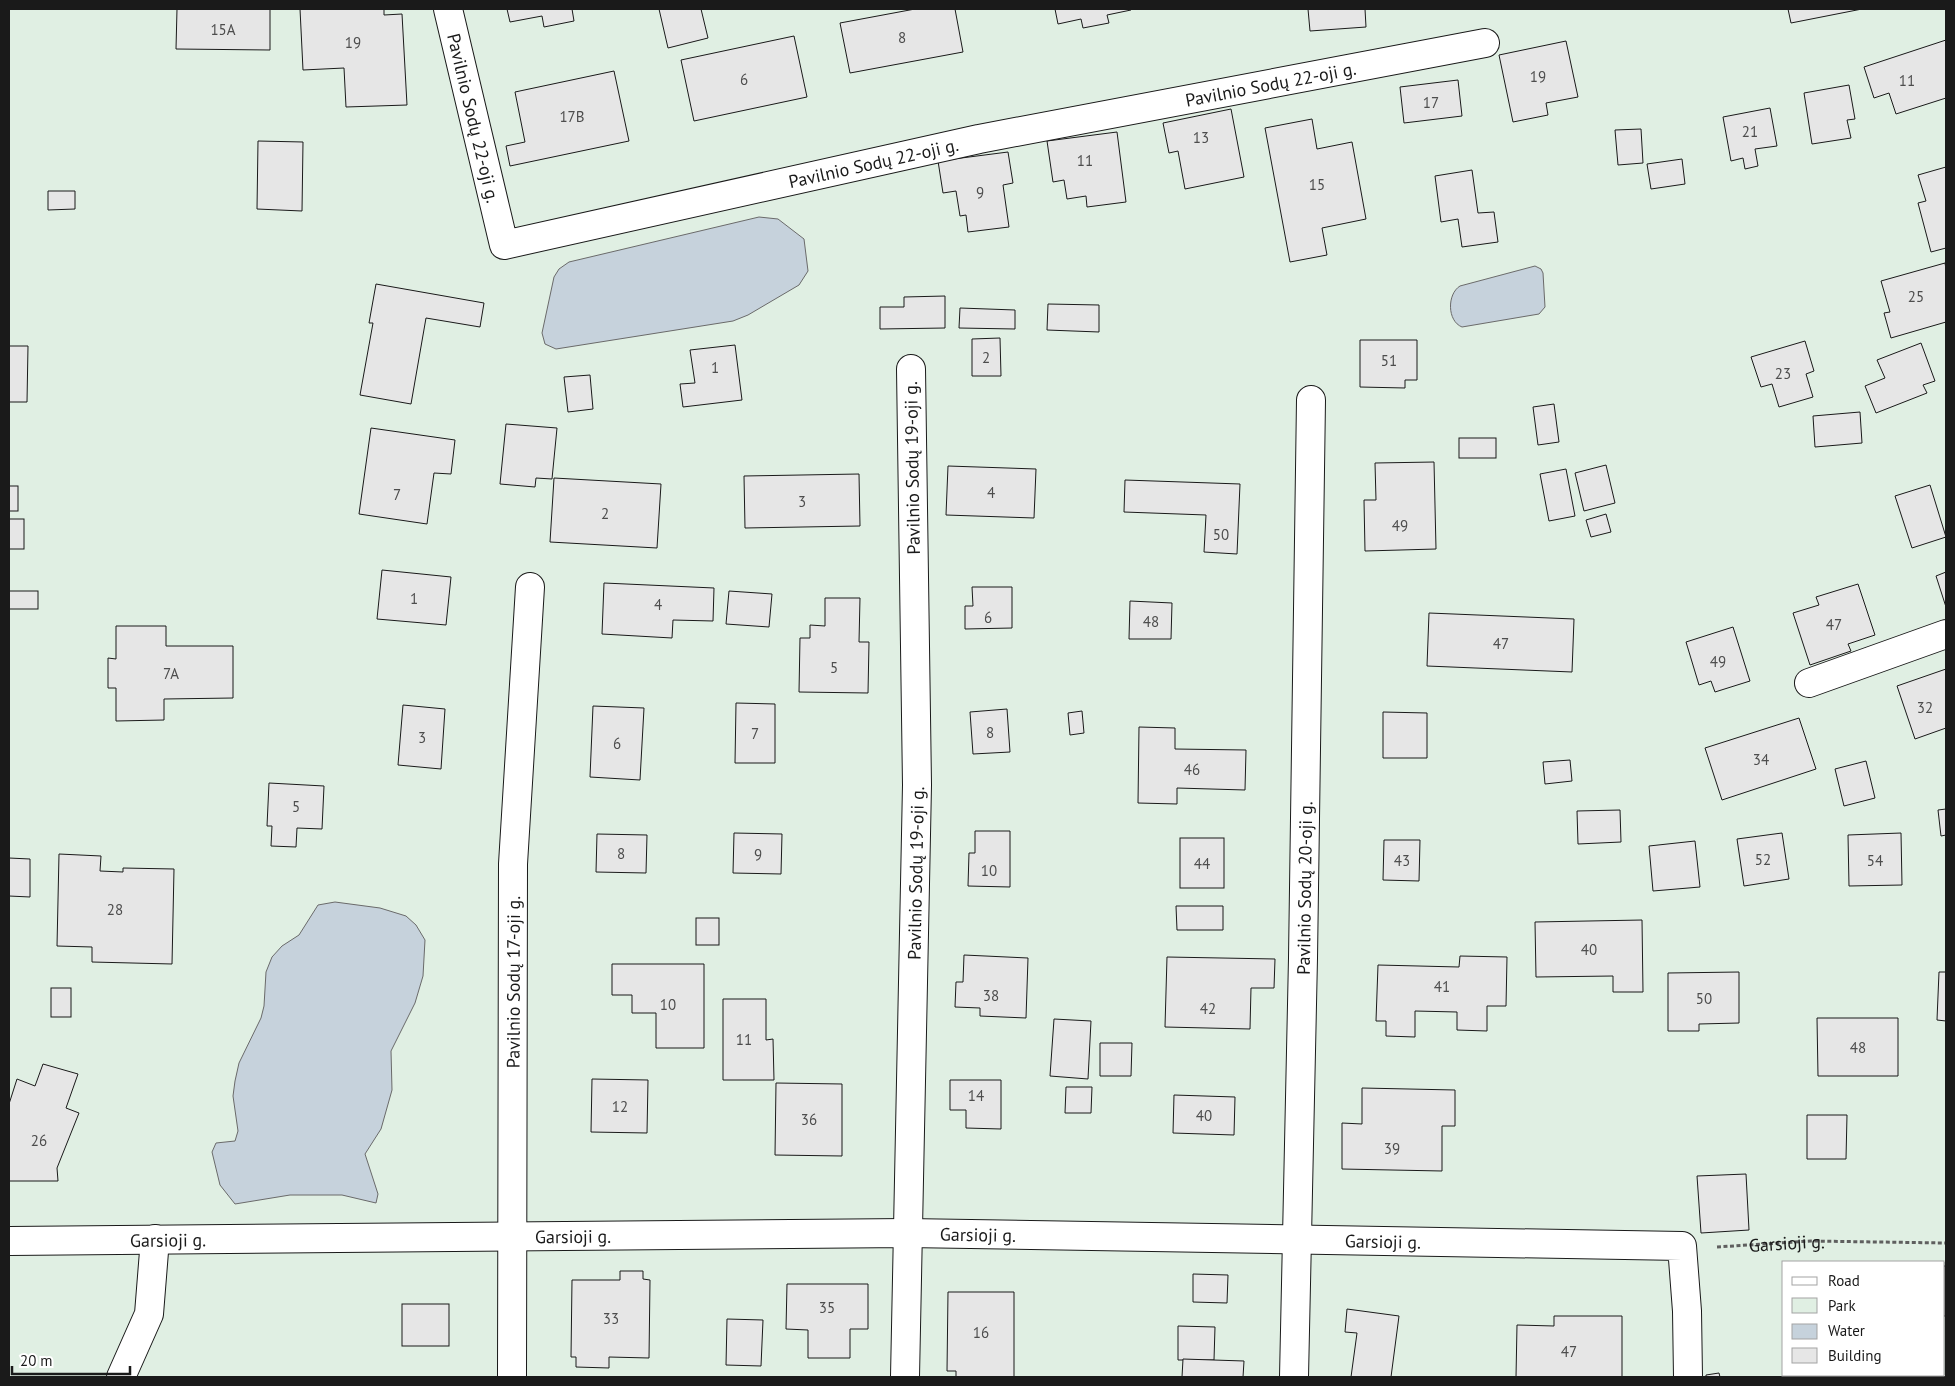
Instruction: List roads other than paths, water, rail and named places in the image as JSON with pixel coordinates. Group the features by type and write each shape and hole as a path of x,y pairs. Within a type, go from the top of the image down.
{"street":[{"name":"Pavilnio Sodų 22-oji g.","path":"448,9 504,246 979,138 1484,42"},
{"name":"Pavilnio Sodų 19-oji g.","path":"905,1377 917,785 911,370"},
{"name":"Pavilnio Sodų 20-oji g.","path":"1294,1377 1304,948 1311,400"},
{"name":"Pavilnio Sodų 17-oji g.","path":"512,1377 513,864 530,587"},
{"path":"1809,683 1946,634"},
{"name":"Garsioji g.","path":"9,1241 513,1235 907,1233 1682,1246 1687,1311 1688,1377"},
{"path":"122,1377 149,1314 155,1239"}],"water":[{"path":"759,217 778,219 804,239 808,271 799,285 748,315 733,321 556,349 545,344 542,333 554,277 559,269 569,262"},
{"path":"1535,266 1541,269 1543,273 1545,307 1539,314 1462,327 1457,324 1451,314 1450,307 1453,295 1460,286"},
{"path":"335,902 380,908 406,916 416,925 425,940 423,976 415,1003 391,1051 392,1090 381,1129 365,1154 378,1194 376,1203 342,1195 290,1195 235,1204 220,1185 212,1152 216,1143 235,1141 238,1131 233,1096 235,1081 239,1063 261,1018 264,1006 266,972 272,957 282,946 299,935 318,905"}]}
